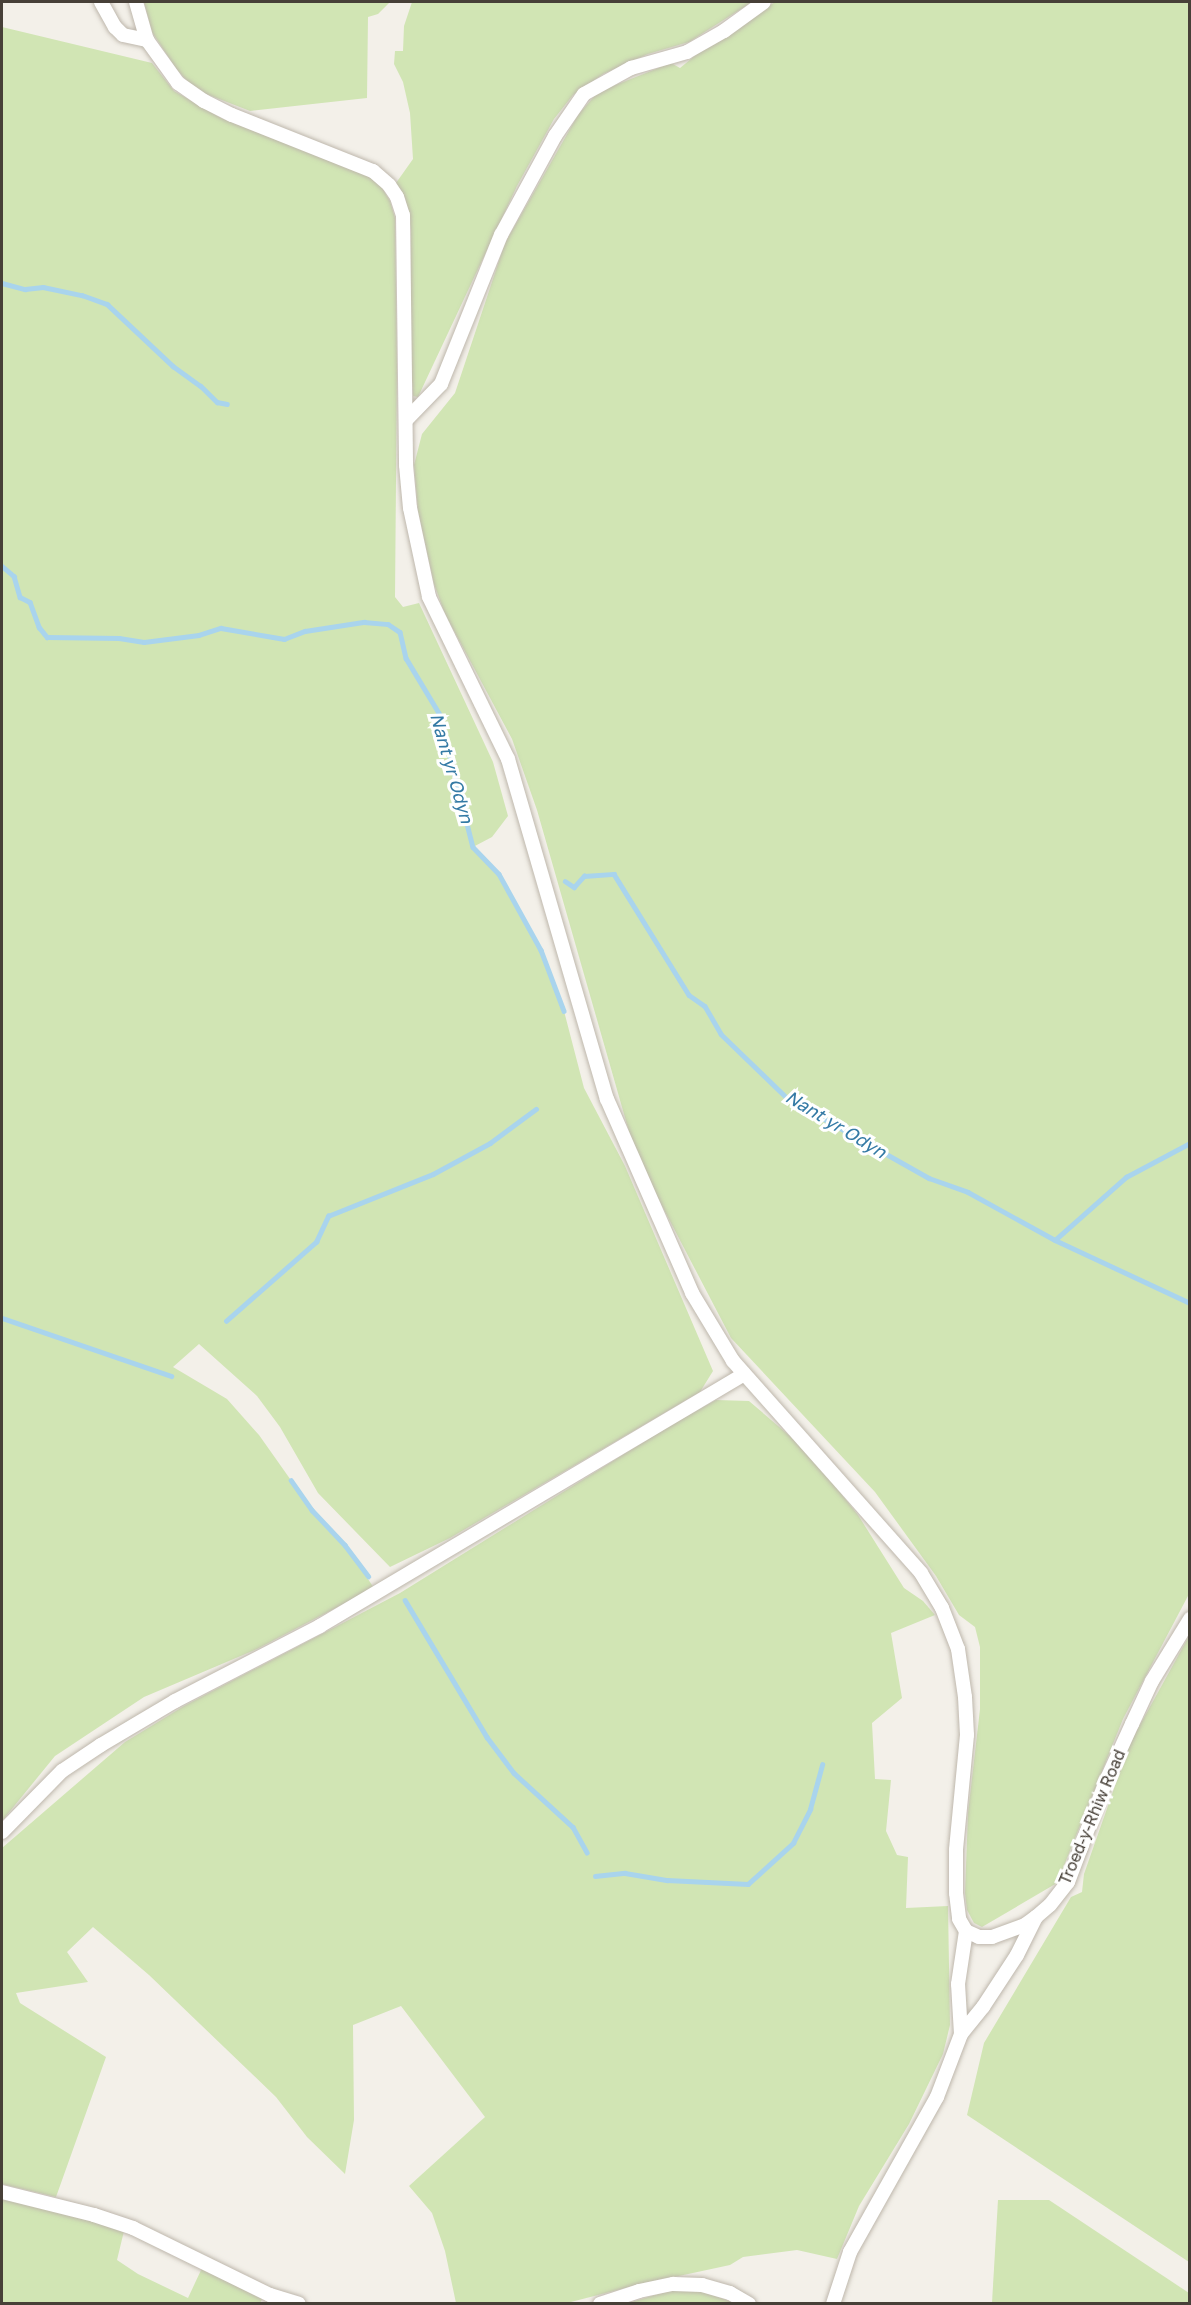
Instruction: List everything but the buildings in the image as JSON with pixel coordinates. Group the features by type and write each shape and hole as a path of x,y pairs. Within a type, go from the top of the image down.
{"street":[{"path":"101,2 115,27 123,35 147,40"},
{"path":"136,2 147,40 178,83 232,115 365,168 389,185 403,215 406,465 410,508 429,597 444,634 508,759 607,1099 692,1293 744,1374 921,1573 942,1608 958,1649 965,1697 967,1735 956,1850 956,1893 959,1918 966,1931 979,1937 992,1937 1025,1925 1036,1917"},
{"path":"407,420 441,384 501,235 555,136 584,94 631,68 687,52 724,31 764,2"},
{"path":"2,1832 62,1771 101,1745 175,1701 320,1626 744,1374"},
{"name":"Troed-y-Rhiw Road","path":"833,2304 850,2252 937,2097 961,2034 983,2007 1011,1964 1036,1917 1050,1905 1068,1882 1107,1780 1132,1724 1152,1682 1190,1619"},
{"name":"Troed-y-Rhiw Road","path":"961,2034 958,1984 966,1931"},
{"path":"2,2192 94,2215 133,2228 270,2295 299,2304"},
{"path":"600,2304 639,2291 673,2284 702,2285 730,2293 749,2304"}],"green space":[{"path":"144,2 390,2 378,14 368,17 367,98 250,111 196,90 177,70 152,32"},
{"path":"412,2 752,2 689,42 648,54 603,74 573,95 554,119 517,186 418,397 413,396 410,346 411,230 405,198 396,183 413,159 410,113 403,82 394,64 395,51 403,51 404,26"},
{"path":"775,2 1189,2 1189,1594 1123,1719 1057,1883 982,1927 974,1923 967,1910 965,1893 968,1813 980,1709 980,1647 975,1627 959,1615 936,1576 875,1492 731,1338 636,1156 537,810 512,739 445,614 434,584 418,511 414,465 422,434 455,393 505,243 578,115 598,92 671,63 680,68 708,45"},
{"path":"2,27 152,63 174,91 223,119 361,172 379,183 390,201 395,218 397,365 395,597 403,607 419,603 493,762 508,816 492,837 473,847 499,874 541,950 564,1011 584,1088 625,1166 713,1371 700,1392 450,1538 390,1567 318,1493 280,1427 257,1396 199,1344 173,1367 227,1399 259,1435 312,1510 345,1545 374,1588 257,1649 144,1697 55,1756 2,1821"},
{"path":"716,1400 749,1401 791,1437 823,1471 858,1515 904,1588 923,1601 935,1615 891,1633 902,1698 872,1723 875,1779 891,1780 886,1831 897,1855 908,1857 906,1908 948,1906 950,2025 943,2054 909,2124 859,2206 837,2259 797,2250 743,2257 730,2265 567,2303 456,2303 445,2251 432,2213 409,2186 485,2117 401,2006 353,2025 354,2120 345,2174 307,2137 276,2097 149,1975 93,1927 67,1952 88,1982 16,1993 20,2003 106,2057 56,2197 2,2184 2,1848 125,1742 184,1706 400,1593 676,1422"},
{"path":"1189,1636 1189,2262 967,2115 984,2043 1071,1897 1082,1892 1084,1874 1130,1743"},
{"path":"2,2198 88,2219 124,2231 117,2260 138,2274 188,2298 202,2268 262,2299 260,2304 2,2303"},
{"path":"998,2200 1049,2200 1189,2293 1189,2303 992,2303"},
{"path":"675,2289 701,2291 735,2303 625,2304"}],"waterway":[{"path":"2,283 25,289 43,287 82,295 107,304 173,366 201,386 217,402 227,404"},
{"name":"Nant yr Odyn","path":"2,566 14,576 20,597 30,602 39,627 47,637 119,638 144,642 199,635 221,628 284,639 305,631 364,622 388,624 400,632 406,658 439,713 473,847 499,874 541,950 564,1011"},
{"name":"Nant yr Odyn","path":"565,881 574,887 584,876 614,874 689,995 705,1006 721,1034 787,1098 929,1178 968,1192 1055,1240 1190,1303"},
{"path":"226,1321 316,1242 328,1216 433,1174 490,1143 536,1109"},
{"path":"1055,1240 1126,1177 1190,1143"},
{"path":"2,1318 171,1376"},
{"path":"291,1480 312,1510 345,1545 368,1576"},
{"path":"405,1600 487,1737 514,1773 573,1827 587,1852"},
{"path":"595,1876 625,1873 667,1880 748,1884 793,1843 810,1809 822,1765"}]}
